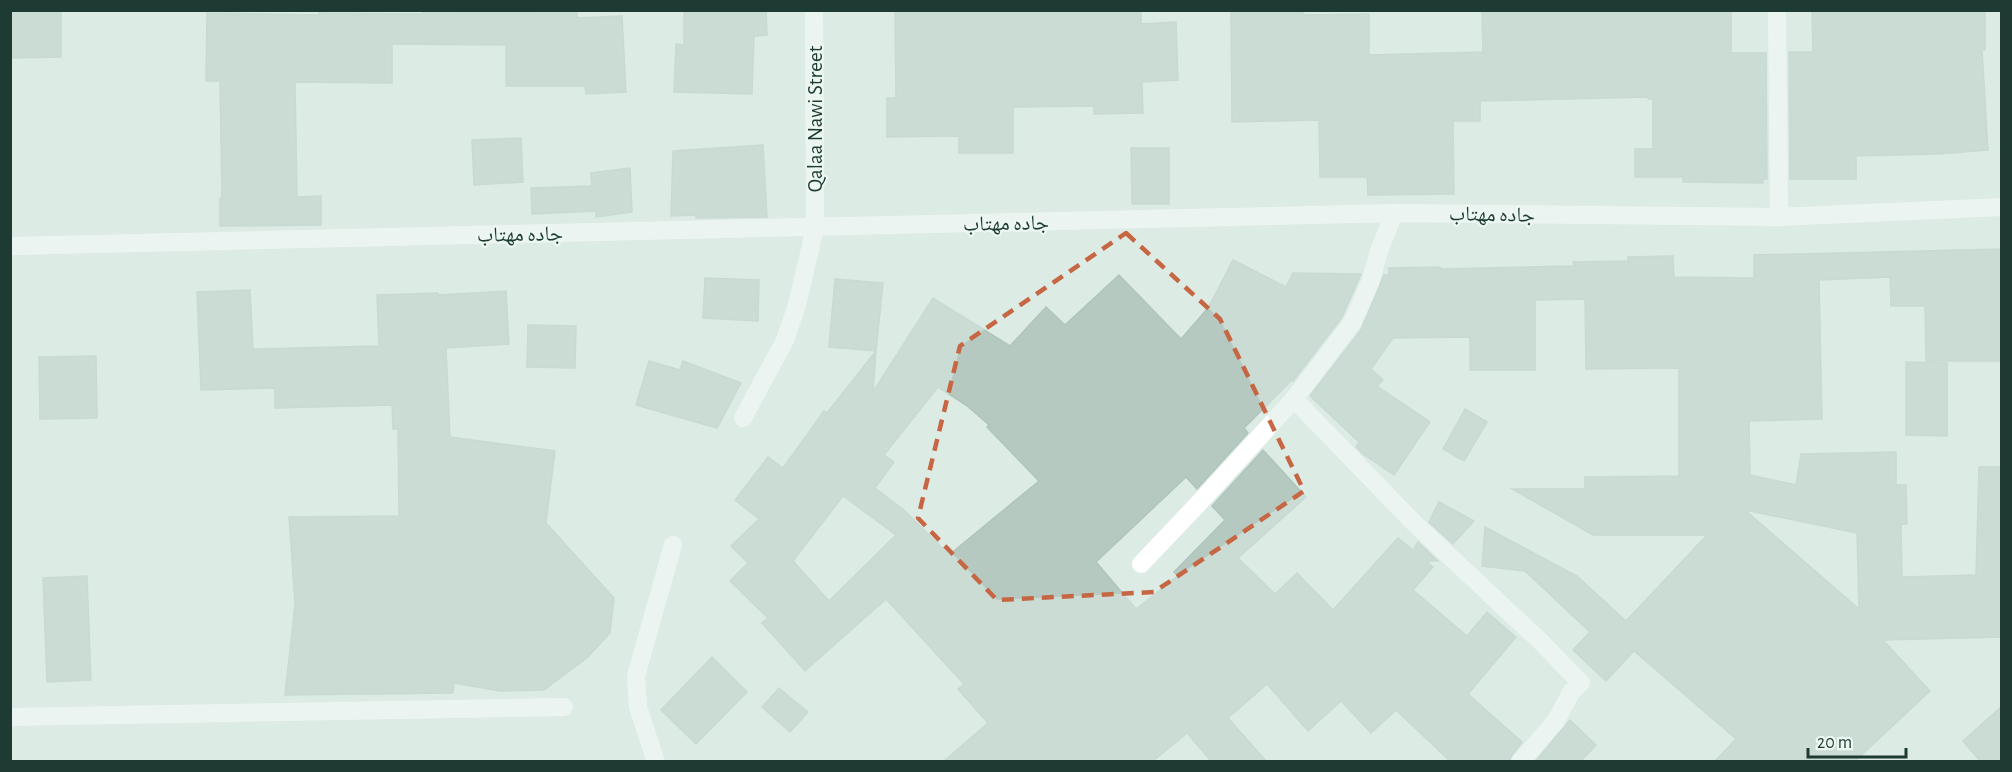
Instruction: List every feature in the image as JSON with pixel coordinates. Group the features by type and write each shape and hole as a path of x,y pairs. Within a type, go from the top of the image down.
{"street":[{"name":"Qalaa Nawi Street","path":"743,418 785,340 797,305 815,228 814,10"},
{"path":"1778,10 1779,217"},
{"name":"جاده مهتاب","path":"10,246 1394,213 1779,217 2001,207"},
{"path":"1141,564 1294,399 1352,323 1370,283 1379,251 1394,213"},
{"path":"1294,399 1414,523 1539,640 1581,683 1572,691 1555,722 1520,762"},
{"path":"656,762 638,707 636,676 673,545"},
{"path":"10,717 564,707"}],"highlighted area":[{"path":"1126,233 1220,319 1304,491 1154,592 997,600 918,518 960,346"}],"building":[{"path":"10,10 61,10 61,57 10,58"},
{"path":"529,10 577,10 577,18 622,16 626,92 586,94 585,86 506,86 506,45 392,44 392,83 295,82 297,197 321,196 321,225 220,226 220,198 222,198 220,81 206,81 207,13 319,15 319,13 422,14 422,11 529,12"},
{"path":"684,10 766,10 767,35 754,36 752,94 674,92 676,44 684,45"},
{"path":"895,10 1141,10 1141,24 1176,22 1178,80 1142,82 1143,113 1094,114 1094,106 1013,107 1013,153 959,153 959,136 887,137 887,98 896,98"},
{"path":"1231,10 1303,10 1303,15 1369,14 1369,55 1483,52 1482,10 1731,10 1731,53 1766,53 1767,179 1763,179 1763,183 1683,182 1683,177 1635,177 1635,149 1653,149 1653,99 1648,99 1648,97 1480,101 1480,121 1453,121 1454,194 1368,195 1367,177 1320,177 1319,120 1232,122"},
{"path":"1812,10 1985,10 1985,50 1982,50 1988,150 1856,156 1856,179 1790,179 1789,52 1813,52"},
{"path":"521,138 523,182 474,185 472,140"},
{"path":"763,145 767,217 671,216 673,151"},
{"path":"1131,148 1169,148 1169,204 1132,204"},
{"path":"630,168 632,212 596,217 596,211 532,214 531,188 592,186 591,173"},
{"path":"2001,249 2001,361 1926,361 1925,306 1891,306 1890,277 1819,280 1822,419 1749,421 1750,475 1796,485 1801,454 1896,452 1896,485 1906,485 1907,524 1901,524 1902,577 1976,575 1979,467 2001,467 2001,637 1883,640 1930,691 1854,762 1714,762 1736,739 1634,651 1606,681 1573,650 1590,632 1525,571 1482,566 1485,527 1577,576 1626,621 1707,535 1593,535 1512,489 1585,489 1585,477 1679,476 1679,368 1586,369 1585,299 1535,300 1535,370 1470,370 1470,337 1393,338 1371,369 1383,380 1377,386 1430,422 1394,475 1363,454 1356,447 1359,442 1310,396 1361,330 1384,275 1389,275 1389,268 1574,266 1573,262 1628,261 1628,257 1673,256 1674,277 1754,278 1754,255","holes":["1745,510 1857,533 1859,609"]},
{"path":"1233,260 1286,287 1293,273 1361,274 1342,317 1293,381 1244,428 1248,433 1197,489 1186,477 1096,562 1136,609 1178,576 1174,572 1225,520 1212,506 1263,450 1306,497 1238,558 1275,594 1297,573 1333,610 1398,538 1413,550 1418,542 1438,561 1426,561 1433,567 1413,590 1467,636 1487,612 1516,637 1468,694 1522,742 1509,762 1451,762 1396,710 1371,733 1341,701 1308,731 1267,684 1228,718 1267,762 1212,762 1187,733 1152,762 943,762 988,723 958,689 964,684 886,599 805,671 762,623 768,618 730,581 748,563 731,546 759,519 735,500 768,457 783,468 824,411 827,413 876,351 873,392 933,298 1010,346 1046,307 1065,325 1119,275 1181,339 1208,308","holes":["938,387 966,405 989,425 987,427 1039,481 949,555 904,510 875,488 894,462 884,455","843,496 896,535 829,601 793,561"]},
{"path":"705,278 759,280 758,321 703,318"},
{"path":"835,279 883,283 876,351 829,347"},
{"path":"250,290 253,349 379,346 377,295 438,293 438,295 506,291 509,344 446,348 450,437 555,451 546,523 614,598 610,633 588,657 544,690 500,691 454,683 453,693 285,695 295,604 289,517 399,516 398,429 393,429 392,405 275,408 275,388 201,390 197,292"},
{"path":"528,325 576,326 575,368 527,367"},
{"path":"96,356 97,418 40,419 39,357"},
{"path":"649,361 680,370 683,361 741,383 717,428 636,405"},
{"path":"1906,362 1947,363 1947,436 1906,435"},
{"path":"1465,409 1487,422 1464,461 1443,449"},
{"path":"1439,502 1474,521 1453,544 1429,522"},
{"path":"87,576 91,680 47,682 43,578"},
{"path":"712,657 747,692 696,744 661,710"},
{"path":"779,688 808,712 790,732 762,707"},
{"path":"2001,707 2001,762 1981,762 1963,741"},
{"path":"1570,720 1596,745 1580,762 1535,762"}]}
